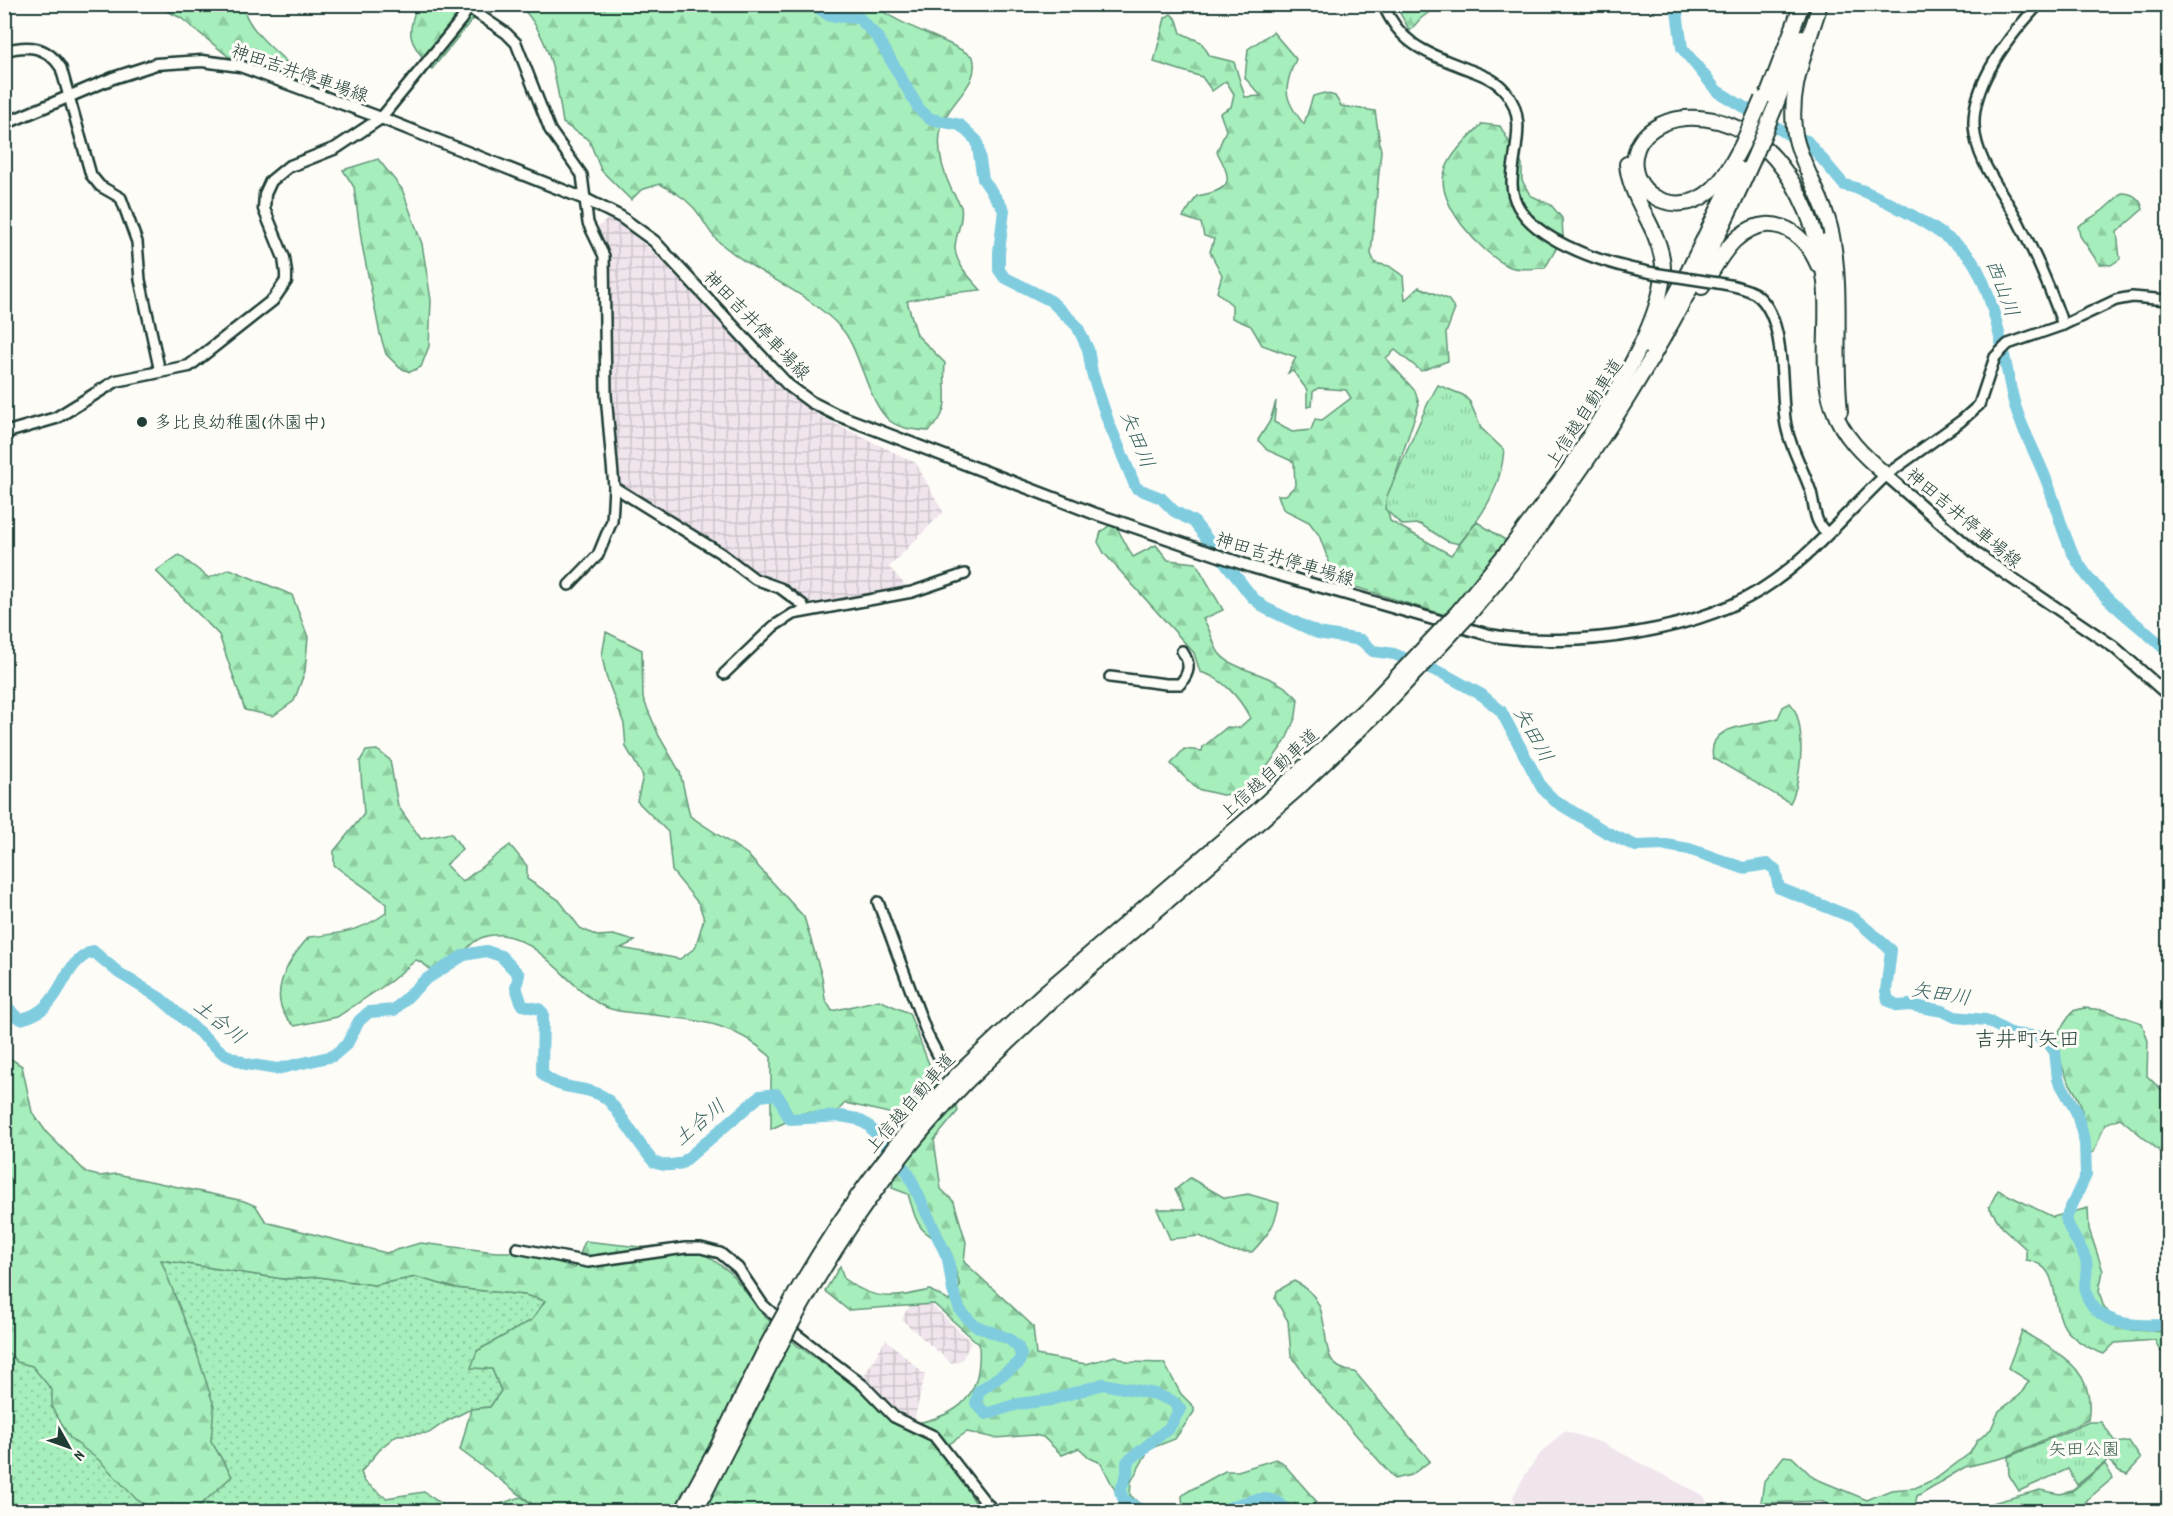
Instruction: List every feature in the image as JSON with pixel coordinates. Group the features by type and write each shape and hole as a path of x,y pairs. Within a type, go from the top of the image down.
{"highway":[{"name":"上信越自動車道","path":"1767,103 1800,4"},
{"name":"上信越自動車道","path":"682,1512 772,1349 825,1263 899,1156 962,1078 1280,805 1378,705 1539,528 1601,442 1680,311 1767,103 1814,4"},
{"path":"1820,4 1793,109 1794,130 1830,226 1836,276 1840,409 1847,436"},
{"path":"1565,476 1635,354 1661,291 1662,256 1632,189 1627,165 1630,144 1643,125 1662,114 1699,110 1735,119 1768,139 1791,165 1809,196 1836,276"},
{"path":"1748,149 1718,183 1699,199 1687,203 1677,204 1658,200 1649,194 1638,177 1635,156 1649,131 1666,122 1688,118 1714,121 1749,135 1779,163 1802,201 1819,247 1826,296 1828,386 1833,408 1847,436 1858,450 1886,475"},
{"name":"上信越自動車道","path":"1461,616 1565,476 1617,396 1666,315 1748,149"},
{"path":"1601,442 1625,410 1720,260 1744,233 1754,227 1773,224 1798,236 1817,262 1826,296"},
{"name":"上信越自動車道","path":"695,1512 772,1349"}],"main road":[{"name":"神田吉井停車場線","path":"4,124 134,70 178,61 224,63 287,83 585,199 621,216 649,237 766,363 811,402 863,426 1093,513 1252,567 1489,635 1525,640 1564,641 1659,627 1723,609 1773,582 1828,533 1886,475 1978,555 2123,654 2169,694"},
{"name":"神田吉井停車場線","path":"4,433 56,418 116,381 189,366 273,300 286,281 284,258 264,210 265,194 271,181 288,167 336,148 381,118"}],"street":[{"path":"1383,4 1394,28 1406,40 1430,55 1484,76 1506,91 1513,102 1519,124 1513,192 1526,220 1556,240 1592,255 1653,273 1742,287 1755,294 1763,302 1773,318 1779,350 1785,420 1810,491 1817,520 1821,528 1828,533"},
{"path":"2039,4 2005,43 1977,105 1974,126 1979,151 2018,222 2063,325"},
{"path":"381,118 470,6 506,33 516,44 550,130 582,175 588,223 604,256 606,395 614,487 612,521 605,545 592,563 569,585"},
{"path":"4,51 31,47 45,51 61,68 91,175 100,186 121,198 136,237 140,280 160,372"},
{"path":"1886,475 1961,422 1979,405 1990,368 2004,347 2063,325 2103,304 2123,298 2169,300"},
{"path":"614,487 722,554 755,579 780,588 803,605 804,611"},
{"path":"724,674 774,626 804,611 912,592 965,573"},
{"path":"1110,677 1180,684 1187,676 1189,667 1182,651"},
{"path":"878,902 927,1034 941,1061"},
{"path":"517,1248 588,1262 685,1248 701,1248 720,1253 738,1268 763,1305 796,1334 863,1385 885,1410 904,1424 934,1436 986,1503 996,1512"}],"shaded area":[{"path":"608,219 623,227 651,250 778,384 799,402 821,417 916,463 943,512 889,567 907,587 809,603 783,584 757,574 726,551 621,485 610,396 610,260 598,227"},
{"path":"923,1297 971,1342 962,1360 951,1363 902,1320 906,1311"},
{"path":"886,1339 925,1375 914,1421 886,1403 876,1389 862,1379"},
{"path":"1565,1431 1602,1443 1704,1496 1707,1502 1701,1511 1517,1511 1513,1497 1525,1475 1540,1454"}],"green space":[{"path":"155,5 242,5 255,30 289,64 252,57 229,57 181,18"},
{"path":"417,5 497,5 471,21 432,69 412,39 411,25"},
{"path":"519,5 874,5 897,20 949,43 973,57 972,76 945,119 939,145 946,176 961,207 955,243 956,254 965,271 981,290 941,294 907,301 917,335 945,363 944,408 937,423 929,431 914,430 890,421 875,401 848,337 841,328 812,303 748,264 718,241 686,201 660,184 641,190 631,200 601,170 589,140 563,123 555,76 545,45 530,17"},
{"path":"1439,5 1420,19 1410,31 1396,6"},
{"path":"1171,14 1177,20 1181,33 1201,42 1210,56 1234,62 1245,97 1261,96 1245,78 1248,49 1273,32 1296,59 1289,78 1287,93 1292,107 1304,124 1313,96 1324,93 1335,96 1341,106 1375,111 1381,151 1371,254 1375,263 1389,266 1403,276 1405,300 1419,287 1448,299 1455,309 1446,333 1448,361 1421,371 1395,350 1386,358 1415,391 1419,404 1393,482 1387,507 1390,521 1451,555 1477,522 1507,541 1448,616 1336,581 1319,535 1309,522 1283,509 1278,495 1286,495 1295,486 1294,462 1267,450 1258,440 1270,421 1276,401 1274,422 1292,432 1311,430 1315,419 1322,420 1351,398 1346,390 1318,388 1313,392 1312,406 1307,407 1307,390 1293,371 1288,373 1296,357 1262,345 1251,326 1232,318 1232,305 1217,292 1222,275 1210,252 1214,239 1204,236 1201,223 1183,217 1197,196 1218,191 1226,183 1226,170 1217,152 1226,130 1220,113 1231,107 1234,94 1226,81 1212,91 1202,77 1154,62 1165,18"},
{"path":"1482,124 1500,126 1522,164 1522,180 1530,195 1551,205 1562,218 1563,237 1545,268 1516,268 1497,260 1473,239 1446,197 1443,183 1448,164"},
{"path":"378,159 402,189 422,244 431,300 429,346 421,367 410,372 400,368 386,354 362,245 354,187 343,170"},
{"path":"2122,193 2136,197 2143,209 2117,232 2120,259 2111,265 2099,264 2080,236 2078,226 2102,211"},
{"path":"1438,385 1463,395 1470,402 1481,428 1504,450 1495,489 1476,522 1459,544 1447,541 1420,524 1402,525 1385,509 1387,496"},
{"path":"1111,524 1116,526 1133,557 1156,545 1168,560 1196,563 1223,610 1203,619 1219,653 1234,665 1278,683 1298,699 1296,716 1285,742 1253,786 1239,793 1222,795 1197,789 1171,764 1184,749 1202,751 1203,747 1227,727 1239,728 1250,718 1230,689 1216,678 1200,672 1194,653 1104,553 1098,542 1101,532"},
{"path":"179,555 209,578 230,569 292,595 308,637 305,671 294,701 273,716 245,710 219,635 156,571"},
{"path":"606,632 642,650 643,698 659,736 680,772 690,816 747,854 804,917 822,977 825,999 832,1011 879,1000 909,1013 929,1064 941,1081 906,1117 845,1103 835,1114 807,1112 771,1129 771,1057 756,1045 742,1036 712,1024 607,1008 589,997 536,951 508,936 493,935 476,940 441,975 416,960 391,981 337,1017 295,1026 286,1016 281,1004 282,981 293,957 309,937 359,928 386,913 386,904 334,865 334,851 364,814 360,761 366,751 377,750 390,760 398,806 421,839 451,833 462,849 446,865 462,882 510,845 527,866 527,879 559,900 580,928 597,936 613,935 635,941 621,948 680,959 695,948 704,919 699,904 672,871 668,832 637,801 643,776 626,747 624,724 606,676 602,656"},
{"path":"1790,703 1799,724 1801,752 1797,781 1790,803 1713,758 1713,746 1724,732 1778,718 1783,707"},
{"path":"2084,1008 2104,1010 2142,1023 2148,1041 2147,1076 2168,1096 2168,1158 2120,1118 2105,1124 2094,1152 2088,1154 2081,1145 2081,1105 2063,1069 2055,1037 2073,1011"},
{"path":"5,1055 22,1066 32,1112 47,1133 87,1173 99,1176 117,1174 244,1201 256,1206 266,1222 386,1253 420,1243 496,1252 529,1252 575,1268 585,1241 705,1254 731,1273 764,1316 798,1346 866,1393 901,1426 936,1418 961,1404 970,1394 976,1381 979,1344 934,1304 848,1310 825,1291 840,1266 844,1279 865,1292 875,1295 906,1295 930,1290 949,1301 960,1286 948,1246 930,1236 920,1226 908,1194 892,1188 894,1173 956,1106 958,1111 934,1140 941,1189 954,1202 966,1242 964,1262 1033,1326 1036,1355 1086,1364 1115,1356 1128,1362 1164,1363 1181,1394 1194,1407 1194,1412 1175,1439 1149,1449 1131,1482 1130,1495 1142,1506 1157,1511 1129,1511 1124,1508 1101,1463 1090,1458 1079,1448 1062,1455 1043,1437 1034,1435 995,1438 967,1432 949,1444 943,1452 981,1511 723,1512 708,1507 704,1512 542,1511 460,1450 471,1409 490,1407 501,1391 492,1369 471,1368 477,1351 532,1320 545,1301 525,1295 455,1288 416,1277 374,1285 319,1277 283,1279 161,1260 194,1344 214,1406 211,1441 232,1476 194,1511 156,1511 137,1500 100,1461 70,1438 52,1408 52,1390 32,1366 17,1362 8,1352 5,1353"},
{"path":"1190,1178 1225,1198 1248,1194 1279,1203 1276,1218 1270,1230 1252,1252 1230,1251 1200,1236 1170,1239 1157,1209 1185,1209 1175,1190"},
{"path":"1998,1190 2053,1217 2088,1208 2089,1229 2103,1271 2099,1291 2103,1305 2118,1326 2132,1330 2168,1332 2168,1353 2160,1351 2155,1340 2115,1343 2104,1354 2088,1347 2073,1336 2065,1328 2060,1318 2053,1286 2045,1269 2038,1263 2026,1260 2026,1249 2002,1227 1989,1207"},
{"path":"161,1260 283,1279 319,1277 374,1285 416,1277 455,1288 525,1295 546,1301 532,1320 477,1351 492,1369 501,1391 490,1407 471,1409 429,1433 397,1435 382,1447 361,1472 364,1481 386,1498 424,1492 443,1505 494,1506 521,1497 542,1511 5,1512 5,1353"},
{"path":"1294,1281 1310,1292 1319,1305 1331,1359 1340,1368 1355,1372 1430,1461 1411,1475 1395,1479 1311,1384 1291,1355 1288,1321 1275,1299 1277,1291"},
{"path":"2022,1331 2062,1356 2081,1375 2087,1388 2088,1420 2006,1457 1965,1467 1917,1496 1914,1511 1843,1511 1821,1501 1761,1503 1764,1481 1784,1456 1792,1457 1814,1478 1867,1500 1891,1490 1915,1488 1937,1478 1970,1453 1977,1441 1991,1429 1999,1411 2020,1395 2029,1381 2008,1368"},
{"name":"矢田公園","path":"2089,1422 2101,1422 2117,1443 2129,1441 2141,1459 2127,1474 2119,1471 2108,1460 2077,1485 2068,1469 2019,1491 2009,1475 2008,1457"},
{"path":"1276,1459 1282,1462 1316,1501 1312,1511 1170,1511 1183,1509 1182,1496 1225,1471 1238,1471"},
{"path":"2105,1464 2113,1478 2088,1499 2078,1511 1963,1511 2040,1490 2060,1494 2072,1491"}],"waterway":[{"name":"矢田川","path":"813,4 830,16 859,18 878,38 919,109 930,119 960,125 977,141 983,179 1004,210 999,270 1004,277 1051,301 1077,326 1088,349 1092,373 1108,421 1136,488 1161,498 1174,511 1194,522 1252,597 1265,608 1318,633 1361,640 1373,651 1394,654 1444,674 1482,695 1501,711 1542,788 1555,801 1606,832 1636,846 1666,845 1689,849 1743,868 1767,864 1775,869 1779,888 1854,918 1891,950 1886,991 1888,1000 1898,1006 1909,1005 1943,1011 1955,1017 1986,1020 2012,1034 2044,1037 2055,1052 2058,1079 2076,1111 2085,1143 2086,1175 2066,1218 2086,1260 2087,1296 2093,1306 2111,1320 2134,1325 2168,1325"},
{"name":"西山川","path":"1676,4 1682,48 1717,91 1791,136 1807,141 1844,185 1873,195 1912,215 1949,239 1972,260 1992,306 2015,406 2045,475 2071,551 2085,573 2106,597 2168,652"},
{"name":"土合川","path":"4,1002 14,1015 21,1019 35,1014 54,997 81,958 93,951 119,973 160,998 224,1054 246,1064 277,1069 333,1056 347,1044 359,1021 369,1012 394,1010 425,980 464,955 486,951 501,956 519,975 516,987 522,1005 539,1009 543,1013 542,1073 558,1084 603,1096 610,1102 654,1162 658,1164 682,1163 760,1096 776,1094 790,1119 841,1116 857,1119 868,1125 908,1173 948,1259 953,1291 960,1310 974,1325 1009,1339 1018,1347 1021,1355 1019,1363 979,1391 976,1403 986,1414 1018,1404 1050,1400 1103,1384 1155,1394 1172,1401 1180,1409 1169,1428 1127,1462 1127,1474 1120,1491 1124,1500 1144,1512"},
{"name":"土合川","path":"1219,1512 1246,1502 1265,1499 1281,1505 1288,1512"}],"place":[{"name":"多比良幼稚園(休園中)","path":"142,422"}],"district":[{"name":"吉井町矢田","path":"2027,1039"}]}
